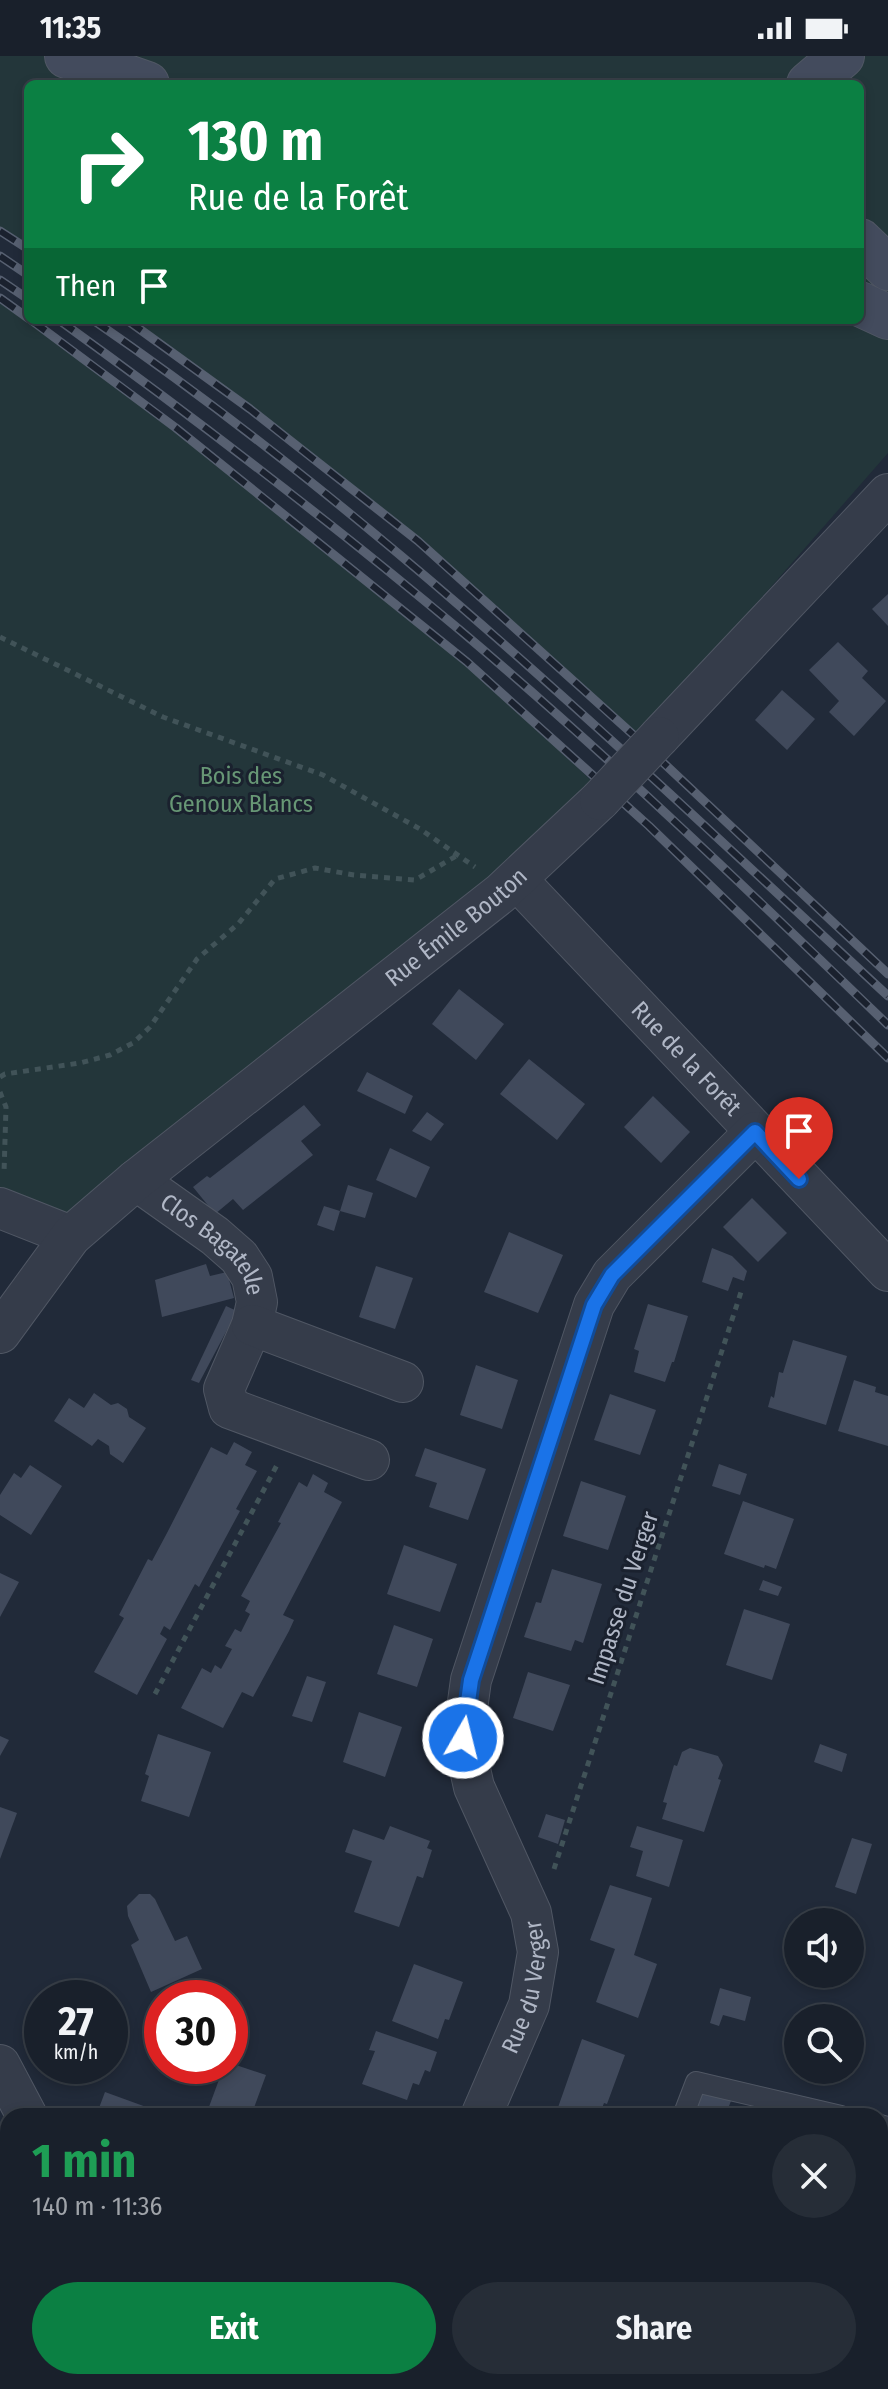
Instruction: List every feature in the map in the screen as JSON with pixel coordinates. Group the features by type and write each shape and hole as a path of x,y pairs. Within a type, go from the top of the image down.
{"main road":[{"path":"67,56 136,80"},
{"path":"814,80 842,56"},
{"path":"864,245 888,268"},
{"path":"864,306 888,317"}],"street":[{"name":"Rue Émile Bouton","path":"0,1333 71,1236 136,1180 509,887 600,800 888,494"},
{"name":"Rue de la Forêt","path":"509,887 755,1132 888,1271"},
{"name":"Rue du Verger","path":"484,2108 529,2005 538,1952 531,1913 474,1787 463,1738 471,1680 594,1305 612,1275 755,1132"},
{"name":"Clos Bagatelle","path":"136,1180 215,1236 239,1257 252,1277 257,1302 252,1325 224,1389 229,1408 369,1460"},
{"path":"1,1193 71,1236"},
{"name":"Clos Bagatelle","path":"252,1325 403,1382"},
{"path":"0,2065 23,2108"}],"lane":[{"path":"686,2108 696,2082 807,2108"}],"path":[{"path":"0,637 163,717 323,775 420,829 509,887"},
{"path":"0,1077 80,1063 110,1055 133,1043 150,1027 197,959 238,924 275,879 315,868 415,880 458,855"},
{"path":"0,1092 6,1107 5,1166 1,1193"},
{"name":"Impasse du Verger","path":"531,1913 557,1863 741,1292"},
{"path":"155,1694 295,1432"}],"green space":[{"path":"0,56 888,56 888,453 638,739 418,541 250,409 133,324 864,324 864,80 24,80 24,246 0,231"},
{"name":"Bois des Genoux Blancs","path":"0,298 24,316 24,324 35,324 176,428 467,662 600,789 71,1236 0,1208"}],"building":[{"path":"888,594 888,626 872,609"},
{"path":"838,642 868,671 862,678 886,701 854,736 829,712 839,701 809,670"},
{"path":"782,690 815,719 787,750 755,720"},
{"path":"459,989 504,1024 476,1060 432,1024"},
{"path":"529,1059 585,1104 557,1140 500,1094"},
{"path":"367,1072 413,1096 405,1114 357,1091"},
{"path":"653,1096 690,1132 661,1163 624,1127"},
{"path":"304,1105 321,1125 301,1141 313,1155 243,1210 233,1199 215,1214 193,1187 207,1176 210,1178"},
{"path":"427,1112 444,1124 431,1141 412,1131"},
{"path":"390,1148 430,1167 416,1198 376,1180"},
{"path":"348,1185 373,1193 365,1218 340,1211"},
{"path":"752,1198 787,1233 758,1262 723,1227"},
{"path":"324,1206 340,1211 334,1231 317,1225"},
{"path":"509,1232 563,1255 538,1313 484,1292"},
{"path":"712,1248 732,1256 747,1271 744,1281 733,1277 728,1291 702,1282"},
{"path":"206,1264 210,1276 227,1272 234,1298 162,1317 155,1280"},
{"path":"376,1266 413,1278 395,1329 359,1317"},
{"path":"648,1304 688,1316 665,1382 634,1372 639,1351 634,1349"},
{"path":"226,1306 237,1311 199,1383 191,1380"},
{"path":"793,1340 847,1356 826,1425 768,1407 771,1396 774,1398 779,1372 783,1373"},
{"path":"476,1365 518,1380 502,1429 460,1415"},
{"path":"854,1380 876,1387 875,1392 888,1396 888,1446 838,1431"},
{"path":"94,1393 111,1405 118,1403 127,1409 129,1417 146,1428 123,1463 110,1454 109,1446 98,1439 92,1446 54,1421 69,1398 84,1408"},
{"path":"610,1394 656,1410 640,1455 594,1440"},
{"path":"234,1442 252,1452 245,1465 257,1471 236,1509 240,1511 199,1587 195,1584 170,1630 164,1626 160,1634 167,1639 137,1695 94,1672 124,1618 119,1615 148,1559 152,1561 211,1447 227,1455"},
{"path":"425,1448 486,1469 468,1520 429,1507 437,1483 415,1476"},
{"path":"719,1464 747,1474 740,1495 712,1486"},
{"path":"30,1465 62,1486 31,1535 0,1515 0,1495 14,1473 21,1478"},
{"path":"313,1474 328,1483 324,1492 342,1502 283,1615 294,1620 289,1631 253,1697 242,1692 223,1728 181,1708 202,1668 211,1673 215,1665 221,1669 232,1649 225,1646 235,1629 241,1632 250,1614 245,1611 250,1601 241,1596 281,1523 278,1522 299,1482 307,1487"},
{"path":"581,1481 626,1496 608,1550 563,1536"},
{"path":"743,1501 794,1519 776,1569 724,1554"},
{"path":"404,1545 457,1564 440,1612 387,1594"},
{"path":"552,1569 602,1584 583,1643 575,1640 571,1651 524,1637 536,1602 541,1603"},
{"path":"0,1573 19,1582 0,1617"},
{"path":"763,1580 782,1587 778,1596 759,1590"},
{"path":"744,1609 790,1624 772,1680 726,1665"},
{"path":"394,1625 433,1639 417,1687 377,1674"},
{"path":"528,1672 570,1685 553,1731 513,1718"},
{"path":"307,1676 326,1682 312,1722 292,1716"},
{"path":"359,1712 402,1727 385,1777 343,1762"},
{"path":"158,1734 211,1752 189,1817 141,1801 149,1776 145,1774"},
{"path":"0,1736 9,1740 0,1756"},
{"path":"820,1744 847,1754 842,1772 814,1762"},
{"path":"690,1748 718,1756 723,1765 704,1832 662,1819 667,1803 663,1802 674,1765 677,1766 682,1752"},
{"path":"0,1807 17,1813 0,1859"},
{"path":"546,1814 565,1820 558,1844 538,1837"},
{"path":"390,1826 430,1841 427,1848 432,1850 423,1878 417,1876 399,1927 354,1912 372,1861 345,1852 353,1829 384,1840"},
{"path":"637,1826 683,1840 669,1887 636,1876 643,1851 630,1847"},
{"path":"852,1838 872,1844 856,1894 835,1887"},
{"path":"610,1885 652,1898 634,1955 657,1964 638,2018 596,2002 615,1949 590,1940"},
{"path":"139,1894 150,1894 175,1941 187,1936 202,1969 178,1980 146,1980 131,1945 139,1940 127,1906"},
{"path":"414,1964 463,1982 449,2020 445,2019 438,2039 392,2021"},
{"path":"720,1988 751,1997 745,2021 723,2015 719,2026 710,2023"},
{"path":"376,2031 437,2052 430,2072 425,2070 419,2085 413,2083 407,2100 362,2084 375,2051 369,2050"},
{"path":"582,2039 625,2055 607,2104 604,2103 602,2108 558,2108"},
{"path":"248,2069 266,2075 254,2108 209,2108 217,2084 248,2084"},
{"path":"703,2089 733,2096 728,2108 695,2108"},
{"path":"105,2092 149,2108 99,2108"}],"railway":[{"path":"0,231 24,246"},
{"path":"0,256 24,272"},
{"path":"0,280 24,296"},
{"path":"0,298 24,315"},
{"path":"36,324 176,428 467,662 649,826 888,1058"},
{"path":"64,324 263,472 461,631 624,775 888,1025"},
{"path":"99,324 199,396 404,558 600,730 888,996"},
{"path":"133,324 250,409 418,541 638,739 888,974"}],"route":[{"path":"463,1738 471,1680 594,1305 612,1275 755,1132 799,1179"}]}
